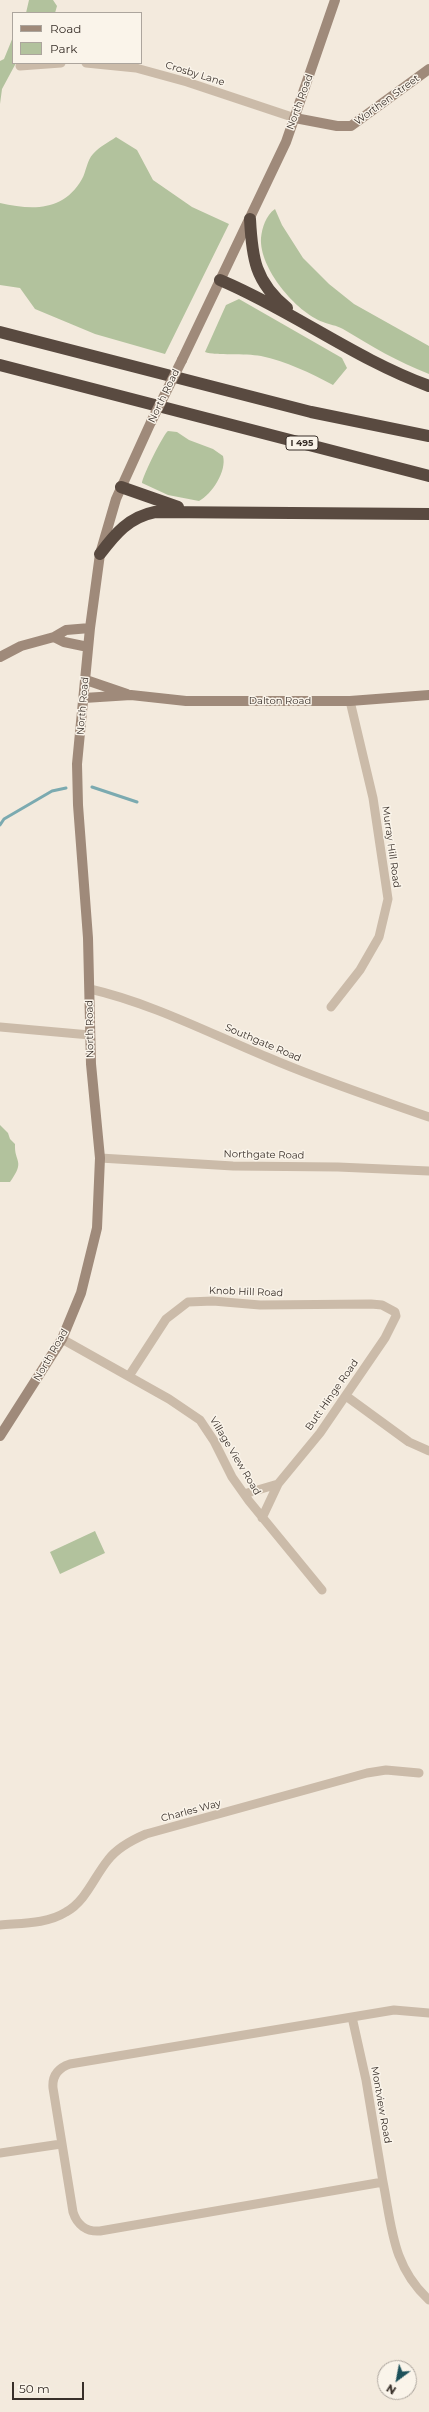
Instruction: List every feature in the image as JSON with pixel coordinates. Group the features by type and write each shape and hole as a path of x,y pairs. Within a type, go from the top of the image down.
{"highway":[{"path":"250,219 253,256 260,277 283,305 315,329"},
{"path":"220,280 259,298 366,359 429,386"},
{"path":"0,332 311,412 429,436"},
{"name":"I 495","path":"0,365 429,476"},
{"path":"121,487 153,500 192,510"},
{"path":"100,554 116,534 133,519 156,512 192,510 429,514"}],"main road":[{"name":"North Road","path":"0,1436 62,1339 76,1306 93,1250 99,1206 100,1158 90,1035 88,938 78,805 77,764 90,628 100,554 111,512 121,487 250,219 296,118 335,0"},
{"name":"Worthen Street","path":"296,118 337,126 351,126 429,69"},
{"path":"0,657 21,646 54,637 66,630 90,628"},
{"path":"54,637 64,642 88,648"},
{"name":"Dalton Road","path":"86,680 131,695"},
{"name":"Dalton Road","path":"84,698 131,695 186,701 350,701 429,695"}],"street":[{"path":"20,66 47,64"},
{"name":"Crosby Lane","path":"94,64 144,70 296,118"},
{"name":"Murray Hill Road","path":"331,1007 360,970 379,937 388,899 373,798 350,701"},
{"name":"Southgate Road","path":"90,989 117,996 191,1024 336,1085 429,1117"},
{"path":"0,1027 90,1035"},
{"name":"Northgate Road","path":"100,1158 233,1166 338,1167 429,1171"},
{"name":"Knob Hill Road","path":"129,1376 166,1319 188,1302 213,1301 260,1305 371,1304 382,1305 396,1313"},
{"name":"Butt Hinge Road","path":"262,1518 278,1484 320,1433 346,1396 391,1328 396,1313"},
{"name":"Village View Road","path":"62,1339 189,1411 200,1420 244,1494 322,1590"},
{"path":"346,1396 409,1442 429,1451"},
{"path":"244,1494 278,1484"},
{"name":"Charles Way","path":"0,1925 48,1920 65,1913 78,1902 112,1855 128,1843 146,1834 367,1774 386,1770 419,1773"},
{"path":"384,2182 92,2231 81,2226 74,2216 52,2085 56,2073 67,2065 394,2010 429,2013"},
{"name":"Montview Road","path":"352,2017 366,2080 398,2258 414,2284 429,2300"},
{"path":"0,2153 62,2144"}],"green space":[{"path":"29,0 53,0 57,6 55,12 26,12"},
{"path":"12,39 12,64 15,64 2,89 0,104 0,61 4,59"},
{"path":"116,137 137,150 153,180 192,207 229,224 165,354 95,334 35,309 20,288 0,285 0,203 24,207 35,207 46,206 66,198 82,179 89,159 93,154"},
{"path":"275,209 282,225 303,258 329,284 354,304 429,346 429,374 395,359 340,328 313,317 291,299 281,288 273,275 262,250 261,238 263,226 269,215"},
{"path":"239,299 342,358 347,368 333,385 298,368 270,358 254,355 216,354 205,352 226,305"},
{"path":"168,431 177,432 189,440 213,449 223,456 224,462 221,475 209,493 199,501 168,495 142,483 162,439"},
{"path":"0,1125 8,1133 10,1139 15,1144 18,1165 15,1175 10,1182 0,1182"},
{"path":"95,1531 105,1553 60,1574 50,1552"}],"waterway":[{"path":"92,787 137,802"},
{"path":"0,825 4,819 52,791 66,788"}]}
